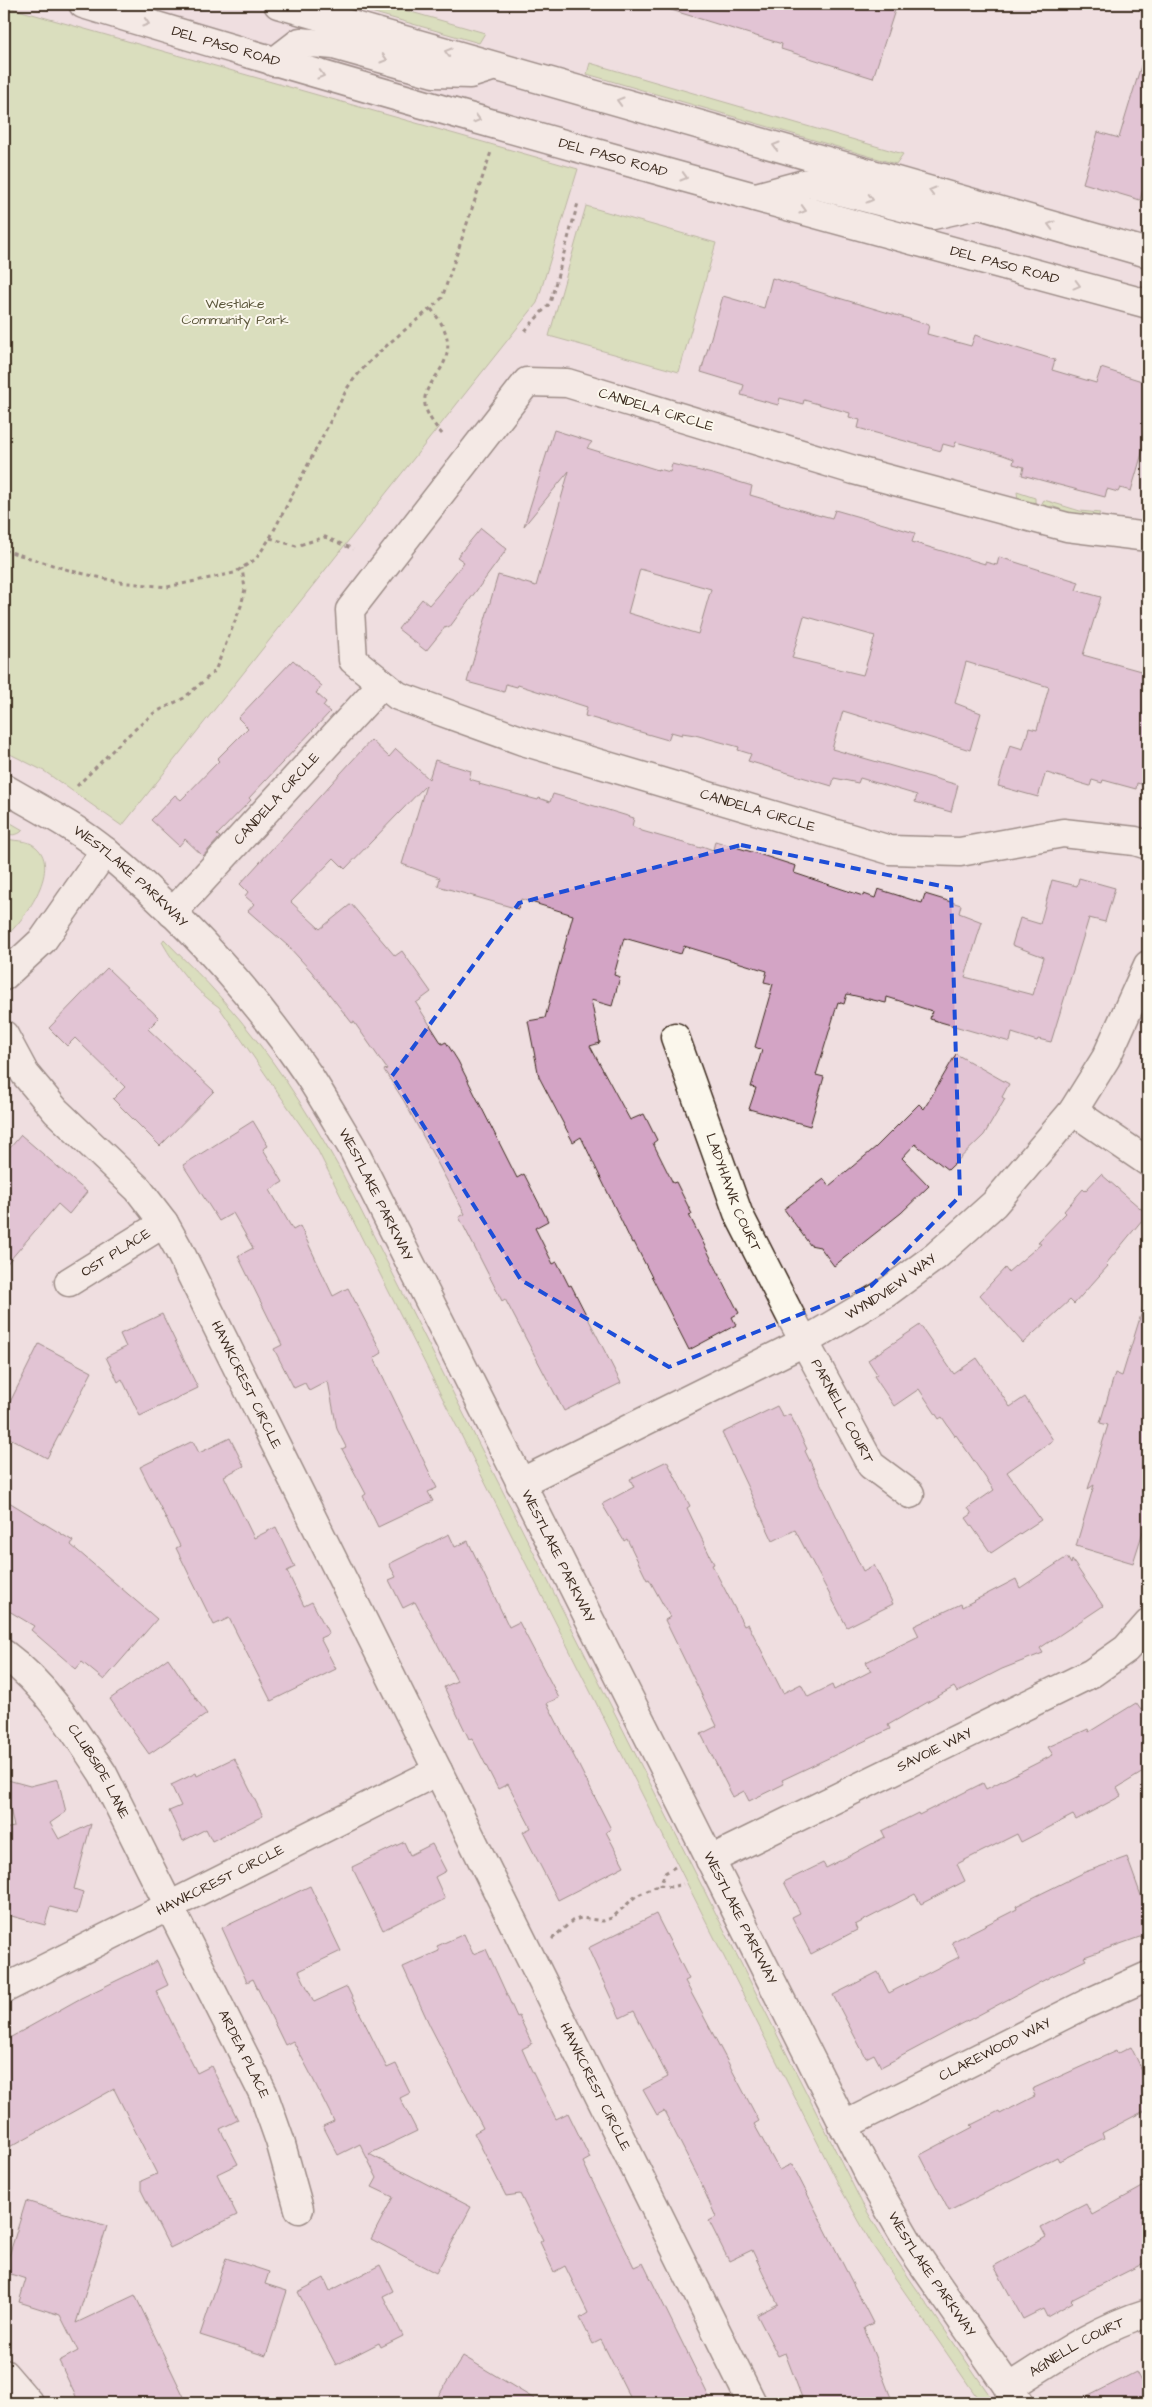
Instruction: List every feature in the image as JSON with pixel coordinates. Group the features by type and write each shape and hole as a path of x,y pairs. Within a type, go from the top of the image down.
{"street":[{"name":"DEL PASO ROAD","path":"82,4 274,62 1148,304"},
{"path":"278,4 1148,253"},
{"path":"274,62 300,42 334,45 434,73 470,74 495,66"},
{"path":"756,197 808,183 933,216 979,205"},
{"path":"1115,244 1148,268"},
{"name":"CANDELA CIRCLE","path":"1148,537 1067,527 854,470 566,383 527,382 350,610 353,660 382,684 398,696 523,742 890,850 960,852 1063,833 1148,845"},
{"name":"CANDELA CIRCLE","path":"172,913 382,684"},
{"name":"WESTLAKE PARKWAY","path":"4,788 105,851 172,913 217,960 271,1023 314,1085 352,1147 868,2175 911,2247 1014,2396"},
{"path":"4,976 43,940 105,851"},
{"name":"WYNDVIEW WAY","path":"520,1483 804,1342 886,1293 936,1256 994,1204 1073,1111 1106,1058 1148,965"},
{"name":"HAWKCREST CIRCLE","path":"4,1035 26,1074 56,1111 138,1189 164,1224 752,2403"},
{"name":"LADYHAWK COURT","path":"675,1037 738,1213 804,1342"},
{"path":"1073,1111 1148,1162"},
{"name":"OST PLACE","path":"69,1282 164,1224"},
{"name":"PARNELL COURT","path":"804,1342 871,1465 910,1494"},
{"name":"SAVOIE WAY","path":"710,1860 1092,1673 1126,1649 1148,1624"},
{"name":"CLUBSIDE LANE","path":"4,1654 44,1692 76,1732 103,1774 169,1906"},
{"name":"HAWKCREST CIRCLE","path":"4,1989 438,1771"},
{"name":"ARDEA PLACE","path":"169,1906 263,2093 280,2141 299,2210"},
{"name":"CLAREWOOD WAY","path":"843,2126 1086,2004 1148,1976"},
{"name":"AGNELL COURT","path":"1014,2396 1081,2341 1124,2321 1148,2313"},
{"path":"4,2374 29,2403"}],"path":[{"path":"4,550 72,571 119,582 167,587 234,573 256,559 270,538 353,380 363,366 399,333 442,298 490,152"},
{"path":"525,331 550,303 578,203"},
{"path":"430,309 443,323 448,336 447,351 440,371 428,386 425,404 433,422 443,435"},
{"path":"270,538 296,546 325,537 353,550"},
{"path":"77,786 126,737 154,713 184,698 215,671 241,606 245,589 242,568"},
{"path":"660,1885 665,1873 675,1867"},
{"path":"548,1944 572,1921 581,1918 603,1921 612,1918 636,1896 660,1885 671,1887 683,1884"}],"highlighted area":[{"path":"741,845 951,888 960,1196 871,1286 669,1367 521,1280 392,1076 519,903"}],"green space":[{"path":"343,4 383,4 485,33 479,43"},
{"name":"Westlake Community Park","path":"4,6 578,169 537,303 122,826 44,771 4,751"},
{"path":"590,63 903,154 896,164 587,74"},
{"path":"586,206 716,243 679,372 549,336"},
{"path":"1017,492 1035,498 1035,503 1041,505 1044,500 1080,511 1100,513 1096,519 1059,512 1060,509 1051,506 1050,509 1018,500"},
{"path":"4,819 23,830 14,835 4,832"},
{"path":"4,837 28,842 36,847 43,857 45,868 37,895 21,920 4,938"},
{"path":"164,939 215,991 256,1039 301,1103 341,1171 862,2203 894,2256 995,2403 981,2403 873,2246 842,2191 317,1149 219,1007 194,986 173,960 162,942"}],"building":[{"path":"669,4 897,4 873,78 781,49 782,44 668,9"},
{"path":"1143,59 1148,60 1148,171 1140,200 1083,183 1098,132 1119,138"},
{"path":"772,278 929,325 927,334 971,346 975,335 1055,360 1052,370 1096,383 1101,368 1148,383 1148,433 1131,491 1120,488 1118,492 1107,489 1105,497 1022,475 1024,467 1013,464 1014,459 1003,455 956,442 954,447 943,444 941,451 858,428 860,420 849,417 850,413 804,400 803,404 780,398 778,405 741,395 744,385 701,372 723,296 764,308"},
{"path":"554,430 592,442 587,448 658,470 670,472 672,464 716,475 752,486 750,495 821,516 832,518 835,510 915,533 912,542 985,564 985,562 997,565 999,557 1079,582 1076,590 1101,597 1083,655 1148,673 1148,786 1137,783 1136,789 1103,780 1102,783 1092,780 1090,786 1047,773 1038,797 998,786 1010,745 1023,749 1029,728 1037,730 1049,687 966,662 955,703 981,713 970,750 843,711 832,749 958,785 951,812 915,802 917,795 860,778 858,783 834,778 832,786 748,761 751,754 738,750 739,747 682,733 682,735 671,732 668,740 585,716 587,707 518,685 517,687 506,684 504,692 467,682 498,575 536,586 569,471 524,526","holes":["640,569 711,589 698,634 628,613","804,616 875,636 863,675 792,658"]},
{"path":"481,528 507,549 449,628 446,626 426,651 398,629 422,599 429,605 437,596 464,562 457,557"},
{"path":"293,660 322,686 316,693 326,702 323,706 330,712 249,798 251,800 217,835 220,837 203,856 185,839 179,846 151,820 175,795 181,800 219,761 217,759 248,728 238,718"},
{"path":"371,740 389,757 396,749 429,779 435,760 471,771 469,779 480,782 479,784 550,802 553,794 634,818 632,826 642,831 701,848 702,846 713,850 715,841 796,866 794,873 863,896 864,894 875,898 878,889 922,903 925,894 961,905 959,913 982,922 965,977 1033,995 1044,957 1012,945 1020,918 1040,924 1052,880 1077,886 1079,878 1115,888 1105,922 1089,918 1051,1042 1038,1039 1037,1041 1012,1033 1010,1042 930,1019 932,1011 887,997 886,1003 847,994 844,1004 838,1002 816,1075 824,1077 810,1126 749,1109 756,1088 751,1087 762,1050 755,1047 773,984 764,982 767,971 684,946 681,954 624,938 614,975 620,977 612,1006 591,1000 600,1043 590,1046 630,1120 644,1114 657,1140 653,1143 673,1183 676,1182 692,1214 689,1215 739,1313 732,1317 736,1325 689,1350 634,1242 632,1243 581,1137 573,1142 539,1077 528,1021 545,1018 573,915 521,899 518,909 438,886 440,878 402,864 426,785 345,869 334,858 291,902 320,929 351,904 395,956 402,951 431,992 416,1003 442,1044 446,1042 458,1061 517,1178 524,1174 548,1221 535,1228 553,1264 557,1262 569,1286 571,1285 621,1383 564,1411 505,1299 502,1301 459,1217 465,1214 404,1101 384,1070 387,1069 354,1022 352,1023 311,971 288,946 248,911 254,904 245,896 248,892 240,884"},
{"path":"107,968 159,1018 148,1029 214,1091 160,1146 113,1099 125,1087 75,1038 67,1046 49,1028"},
{"path":"956,1054 1009,1084 1002,1097 1005,1099 984,1135 948,1170 915,1144 902,1158 929,1186 901,1213 834,1266 820,1247 810,1245 784,1209 824,1179 829,1186 876,1147 919,1104 924,1109"},
{"path":"253,1121 268,1146 263,1149 283,1182 270,1190 293,1230 300,1226 333,1296 348,1288 382,1353 374,1358 437,1488 428,1492 433,1501 378,1527 363,1496 366,1494 342,1449 346,1447 337,1429 328,1381 309,1391 305,1383 294,1388 274,1349 282,1345 238,1256 253,1248 233,1213 219,1221 183,1165"},
{"path":"21,1135 87,1192 69,1214 58,1204 4,1267 4,1155"},
{"path":"1101,1174 1147,1214 1106,1264 1108,1266 1074,1304 1070,1300 1023,1343 980,1295 1005,1268 1008,1272 1041,1244 1038,1242 1066,1213 1064,1211 1083,1189 1085,1191"},
{"path":"1143,1308 1148,1309 1148,1516 1133,1563 1076,1546 1094,1485 1088,1489 1108,1425 1100,1423 1115,1373 1122,1376"},
{"path":"162,1314 198,1388 140,1416 122,1379 118,1382 106,1357 126,1347 120,1334"},
{"path":"920,1325 954,1374 977,1358 1010,1407 1025,1397 1053,1440 1007,1472 1041,1520 991,1553 966,1518 972,1514 968,1508 994,1490 956,1435 942,1417 939,1419 919,1389 894,1406 874,1376 877,1374 868,1360"},
{"path":"39,1344 92,1372 47,1458 4,1435 4,1414"},
{"path":"777,1406 783,1417 790,1414 807,1449 805,1451 863,1571 874,1565 893,1604 847,1627 795,1530 773,1541 722,1433"},
{"path":"230,1438 244,1466 224,1476 254,1538 276,1527 295,1567 287,1571 304,1606 312,1602 329,1634 320,1638 336,1669 271,1701 229,1618 214,1625 176,1548 180,1546 140,1467 193,1441 199,1453"},
{"path":"667,1461 690,1506 687,1508 714,1564 712,1565 744,1626 748,1624 783,1693 801,1684 808,1697 832,1685 834,1690 871,1671 866,1662 919,1636 914,1626 961,1604 962,1607 1016,1579 1020,1588 1067,1557 1071,1564 1072,1560 1103,1606 1040,1648 1043,1653 1002,1669 957,1692 954,1687 888,1725 890,1729 782,1780 784,1784 749,1801 744,1791 733,1797 701,1734 717,1726 665,1620 670,1617 649,1579 647,1580 627,1539 624,1541 602,1504 634,1487 630,1479"},
{"path":"4,1499 73,1541 71,1545 157,1619 104,1680 82,1662 76,1669 31,1630 34,1626 4,1608"},
{"path":"449,1534 455,1547 468,1541 509,1627 519,1622 559,1698 547,1703 611,1829 606,1832 624,1866 558,1900 523,1832 531,1828 508,1784 498,1789 472,1738 469,1739 444,1687 457,1681 415,1602 403,1608 389,1580 396,1577 389,1564"},
{"path":"168,1658 207,1714 149,1754 110,1699"},
{"path":"1136,1703 1141,1710 1148,1705 1148,1769 1117,1788 1121,1796 1076,1820 1073,1815 1021,1842 1017,1834 957,1864 965,1881 921,1904 915,1894 855,1925 857,1930 811,1954 792,1917 800,1913 784,1882 823,1863 826,1868 885,1837 882,1831 918,1813 919,1815 983,1783 986,1789 1053,1755 1048,1747 1088,1729 1089,1732"},
{"path":"234,1758 263,1816 212,1841 206,1829 183,1841 169,1811 181,1806 171,1785 196,1773 197,1776"},
{"path":"4,1779 30,1786 58,1779 66,1812 50,1823 59,1839 91,1824 74,1889 83,1892 77,1914 50,1907 45,1925 4,1914 4,1829 14,1827"},
{"path":"404,1842 410,1855 432,1844 446,1871 435,1877 445,1899 383,1930 352,1867"},
{"path":"1127,1857 1148,1915 1148,1934 1084,1957 1086,1960 1050,1977 881,2067 874,2054 866,2058 833,1995 878,1972 889,1993 959,1957 952,1942 1017,1909 1016,1906 1085,1872"},
{"path":"310,1886 341,1951 299,1971 314,2002 347,1987 387,2068 396,2064 410,2093 400,2098 417,2131 369,2154 471,2207 436,2273 371,2239 393,2197 372,2187 377,2178 360,2144 338,2155 323,2126 334,2121 309,2071 293,2041 285,2045 253,1979 247,1982 222,1928"},
{"path":"656,1914 689,1979 685,1981 759,2121 754,2124 779,2170 792,2164 873,2323 864,2328 893,2403 804,2403 785,2353 778,2356 757,2315 778,2304 752,2250 729,2261 709,2221 716,2217 697,2175 664,2111 657,2115 643,2090 668,2077 634,2011 620,2018 588,1948"},
{"path":"464,1934 473,1954 486,1949 517,2017 519,2016 532,2044 522,2049 531,2069 556,2119 568,2113 590,2158 583,2162 634,2267 643,2263 712,2403 633,2403 601,2340 593,2344 580,2318 588,2313 565,2266 554,2272 540,2242 543,2240 520,2194 506,2196 474,2133 483,2128 430,2026 403,1967 439,1951 437,1946"},
{"path":"157,1961 168,1985 156,1991 197,2073 211,2066 238,2120 220,2129 238,2164 217,2174 237,2215 170,2248 141,2190 141,2181 157,2174 114,2089 4,2150 4,2041 81,1998"},
{"path":"1131,2047 1148,2082 1148,2109 1102,2133 1104,2138 1059,2161 1057,2157 949,2211 920,2155 973,2127 971,2125 999,2111 1000,2114 1035,2096 1032,2089 1116,2051 1117,2054"},
{"path":"1148,2184 1148,2261 1071,2300 1073,2302 1047,2317 1043,2309 1023,2319 994,2266 1046,2237 1041,2227 1086,2204 1092,2215"},
{"path":"26,2201 107,2226 76,2323 135,2295 187,2403 79,2403 59,2361 78,2351 60,2315 19,2302 26,2279 4,2272"},
{"path":"226,2258 269,2272 265,2284 287,2291 266,2356 200,2335"},
{"path":"380,2265 393,2291 383,2296 403,2336 381,2347 379,2343 336,2365 298,2292 324,2278 330,2291"},
{"path":"463,2356 541,2403 434,2403"},
{"path":"1136,2372 1148,2395 1148,2403 1075,2403"}]}
